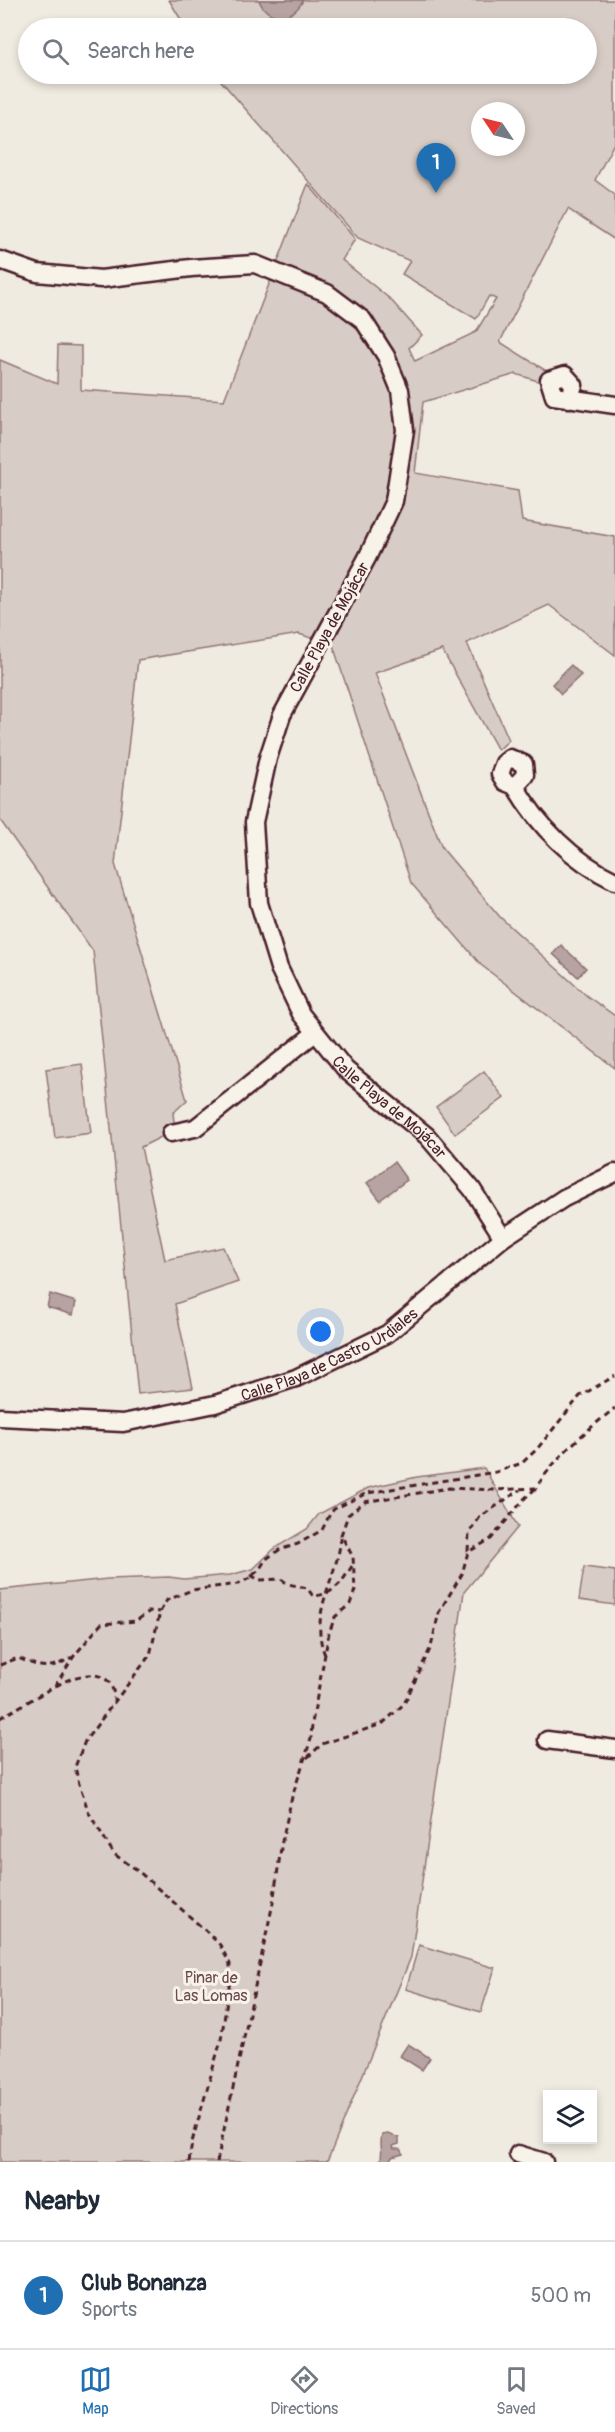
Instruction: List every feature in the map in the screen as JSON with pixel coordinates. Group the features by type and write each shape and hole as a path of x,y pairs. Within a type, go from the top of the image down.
{"street":[{"name":"Calle Playa de Mojácar","path":"0,260 37,273 102,279 191,268 255,264 327,293 363,320 386,356 400,390 405,430 394,501 362,567 282,715 268,758 254,822 259,903 279,968 301,1014 346,1070 427,1136 472,1189 503,1238"},
{"path":"569,399 615,405"},
{"path":"515,786 527,806 567,850 615,881"},
{"path":"171,1133 195,1128 315,1033"},
{"name":"Calle Playa de Castro Urdiales","path":"0,1417 123,1423 215,1404 296,1378 387,1334 503,1238 564,1198 615,1173"},
{"path":"547,1740 615,1749"},
{"path":"518,2154 544,2162"}],"path":[{"path":"189,2162 192,2142 220,2040 229,1988 230,1964 220,1945 205,1930 137,1870 114,1854 89,1813 79,1784 75,1767 85,1741 150,1655 160,1612 167,1600 209,1586 238,1584 259,1570 266,1559 279,1550 298,1544 322,1530 330,1514 349,1501 367,1493 496,1472 522,1463 537,1449 580,1396 615,1376"},
{"path":"468,1552 491,1539 582,1434 615,1408"},
{"path":"325,1655 320,1642 324,1594 340,1553 341,1535 348,1515 364,1502 449,1488 536,1488"},
{"path":"306,1759 322,1744 382,1724 404,1704 431,1647 439,1612 462,1574 468,1552 469,1533 480,1517 522,1489"},
{"path":"217,2162 273,1903 282,1840 292,1797 306,1759 325,1655 335,1617 350,1604 355,1590 353,1557 341,1535"},
{"path":"251,1575 259,1580 281,1579 288,1584 306,1588 314,1596 334,1590 353,1565"},
{"path":"55,1686 74,1656 101,1624 136,1621 150,1611 160,1612"},
{"path":"0,1665 18,1658 44,1668 61,1664 74,1656"},
{"path":"0,1718 75,1676 89,1674 108,1680 114,1691 114,1705"}],"green space":[{"path":"169,0 615,0 615,141 595,180 615,195 615,240 568,209 500,342 548,372 541,382 516,374 423,402 415,473 518,491 522,521 615,537 615,655 549,605 467,643 509,740 498,750 442,650 375,673 442,848 500,917 587,996 615,1016 615,1068 481,965 411,883 333,645 299,634 138,660 115,864 187,1100 173,1113 175,1130 141,1147 165,1260 223,1247 238,1282 175,1304 193,1388 138,1394 93,951 0,820 0,360 57,384 58,345 81,346 81,390 224,400 308,184 355,239 342,260 390,299 422,335 409,348 415,361 476,332 496,299 489,296 476,319 402,274 410,261 358,238 224,84 597,84 597,18 180,18"},
{"path":"82,1064 91,1133 55,1138 46,1069"},
{"path":"484,1071 504,1098 455,1134 436,1107"},
{"name":"Pinar de Las Lomas","path":"484,1468 518,1527 464,1592 411,1957 327,2162 0,2162 0,1590 108,1579 169,1577 184,1579 230,1575 253,1569 275,1548 307,1529 319,1514 368,1488 417,1477"},
{"path":"584,1567 615,1571 615,1605 579,1600"},
{"path":"419,1945 495,1968 481,2012 406,1989"}],"shaded area":[{"path":"259,0 303,0 293,12 281,16 268,12"},
{"path":"571,665 581,675 561,694 552,684"},
{"path":"561,945 586,968 578,977 553,954"},
{"path":"394,1162 407,1180 380,1200 367,1183"},
{"path":"50,1294 76,1302 73,1315 47,1307"},
{"path":"408,2044 430,2058 422,2070 400,2056"},
{"path":"388,2134 399,2138 399,2144 393,2146 394,2149 400,2149 403,2154 392,2157 390,2161 394,2162 380,2162 382,2135"}],"place":[{"name":"Club Bonanza","path":"436,193"}]}
